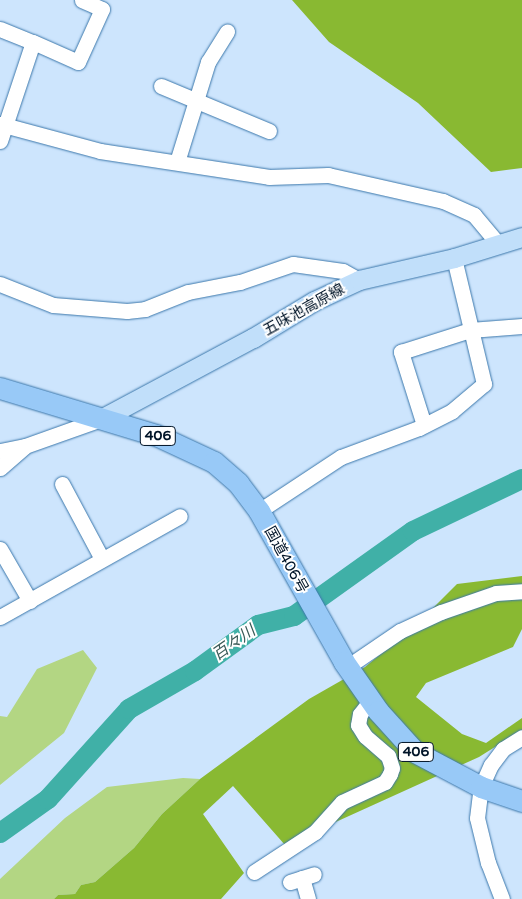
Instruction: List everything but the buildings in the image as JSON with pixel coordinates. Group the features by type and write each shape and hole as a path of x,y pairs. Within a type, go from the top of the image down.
{"highway":[{"name":"国道406号","path":"0,388 156,435 214,462 238,483 259,512 346,665 370,701 415,752 481,787 522,801"}],"main road":[{"name":"五味池高原線","path":"100,419 253,338 314,301 359,280 454,258 522,237"}],"street":[{"path":"0,28 78,62 102,9 82,0"},
{"path":"177,162 208,62 227,32"},
{"path":"0,141 1,124 33,42"},
{"path":"161,86 194,103 269,131"},
{"path":"1,124 100,151 269,177 328,176 443,201 474,215 498,244"},
{"path":"259,512 341,457 424,425 452,411 484,384 454,258"},
{"path":"0,284 54,305 127,310 145,308 188,292 240,282 293,264 343,271 359,280"},
{"path":"424,425 401,352 470,330 522,326"},
{"path":"0,451 25,446 100,419"},
{"path":"0,468 25,446"},
{"path":"62,484 102,559"},
{"path":"0,617 180,516"},
{"path":"0,549 30,601"},
{"path":"346,665 400,631 441,612 496,593 522,591"},
{"path":"254,872 315,832 342,802 385,782 392,768 388,756 365,736 358,725 360,714 370,701"},
{"path":"502,899 488,863 477,818 481,787 491,765 503,749 522,737"},
{"path":"302,878 308,899"}],"green space":[{"path":"292,0 522,0 522,168 491,172 418,103 329,42"},
{"path":"522,576 522,629 513,647 426,683 416,697 462,734 486,743 522,718 522,730 479,757 285,845 233,786 203,814 244,873 221,899 54,899 58,895 75,894 81,885 95,882 134,848 162,814 200,779 309,699 365,667 418,623 457,584"},
{"path":"83,650 97,668 64,733 0,785 0,716 7,717 37,669"},
{"path":"183,778 200,779 162,814 134,848 95,882 81,885 75,894 58,895 54,899 0,899 0,879 65,818 107,787"}],"waterway":[{"name":"百々川","path":"0,833 48,799 129,709 195,671 258,625 294,616 413,531 522,479"}]}
